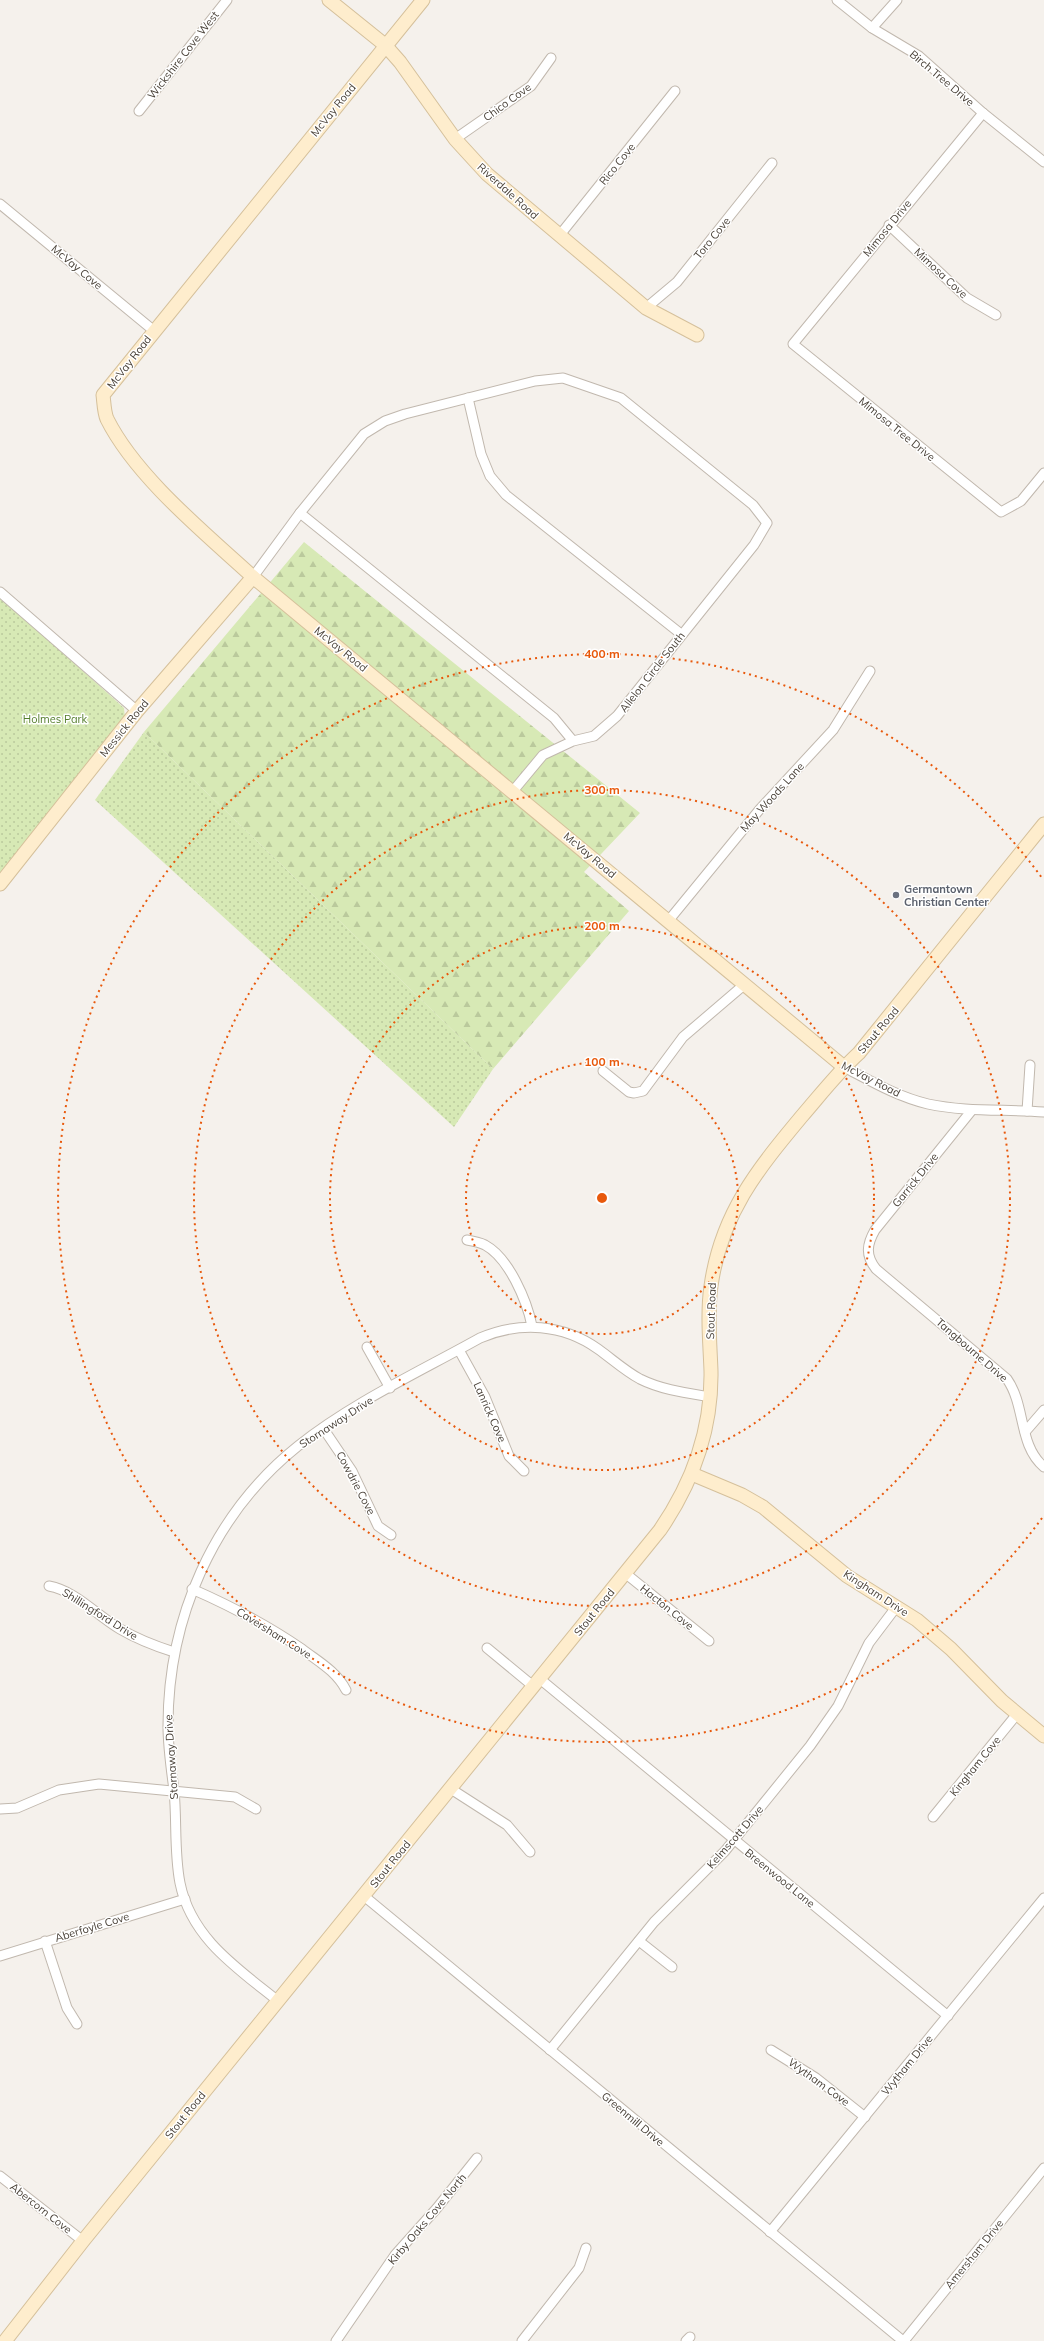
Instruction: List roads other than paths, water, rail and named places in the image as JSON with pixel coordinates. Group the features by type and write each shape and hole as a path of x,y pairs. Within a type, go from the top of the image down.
{"street":[{"name":"Wickshire Cove West","path":"139,111 227,0"},
{"name":"Riverdale Road","path":"330,0 385,45 400,62 455,139 487,174 646,308 697,335"},
{"name":"McVay Road","path":"423,0 153,330 103,395 106,418 127,450 165,495 253,577 669,920 844,1067 927,1104 972,1110 1044,1112"},
{"name":"Birch Tree Drive","path":"837,0 872,28 919,56 983,113 1044,162"},
{"path":"872,28 897,0"},
{"name":"Chico Cove","path":"455,139 531,86 551,58"},
{"name":"Rico Cove","path":"559,236 676,91"},
{"name":"Mimosa Drive","path":"793,344 889,225 983,113"},
{"name":"Toro Cove","path":"646,308 677,282 772,163"},
{"name":"McVay Cove","path":"0,204 153,330"},
{"name":"Mimosa Cove","path":"889,225 967,298 996,315"},
{"name":"Mimosa Tree Drive","path":"793,344 1001,512 1021,501 1044,473"},
{"name":"Allelon Circle South","path":"468,398 535,381 563,378 621,398 753,504 767,523 754,545 681,634 617,716 594,736 573,741 543,756 513,791"},
{"path":"253,577 300,513 364,434 385,421 468,398 483,459 490,476 506,495 681,634"},
{"path":"300,513 554,718 573,741"},
{"name":"Messick Road","path":"0,884 137,711 253,577"},
{"path":"0,592 137,711"},
{"name":"May Woods Lane","path":"669,920 760,809 833,730 870,671"},
{"name":"Stout Road","path":"5,2341 83,2241 626,1573 672,1513 692,1474 706,1430 711,1397 710,1288 719,1246 726,1225 735,1206 757,1172 844,1067 859,1053 913,988 1044,824"},
{"path":"603,1071 629,1092 634,1093 643,1091 684,1037 745,984"},
{"path":"1027,1111 1030,1065"},
{"name":"Garrick Drive","path":"868,1254 868,1246 875,1230 972,1110"},
{"path":"467,1240 485,1245 500,1258 526,1303 532,1326"},
{"name":"Tangbourne Drive","path":"868,1254 876,1269 1005,1376 1012,1389 1031,1453 1044,1467"},
{"name":"Stornaway Drive","path":"278,2001 211,1945 195,1923 184,1899 179,1869 168,1722 174,1652 180,1626 192,1590 213,1547 250,1492 282,1459 323,1428 458,1350 492,1333 518,1326 532,1326 561,1331 577,1337 642,1380 668,1390 711,1397"},
{"path":"367,1347 390,1388"},
{"name":"Lanrick Cove","path":"458,1350 485,1396 509,1456 524,1472"},
{"path":"1025,1432 1044,1410"},
{"name":"Cowdrie Cove","path":"323,1428 352,1471 378,1526 390,1535"},
{"name":"Kingham Drive","path":"692,1474 742,1495 763,1507 847,1576 897,1606 951,1649 989,1690 1044,1736"},
{"name":"Hacton Cove","path":"626,1573 709,1641"},
{"name":"Shillingford Drive","path":"49,1586 64,1590 107,1621 130,1635 174,1652"},
{"name":"Caversham Cove","path":"192,1590 233,1607 273,1630 335,1673 346,1690"},
{"name":"Kelmscott Drive","path":"550,2050 668,1907 713,1865 821,1733 838,1706 869,1644 897,1606"},
{"name":"Breenwood Lane","path":"487,1648 537,1683 734,1840 948,2016"},
{"name":"Kingham Cove","path":"933,1817 1017,1714"},
{"path":"0,1809 17,1808 50,1793 84,1785 107,1785 235,1798 256,1809"},
{"path":"451,1789 507,1825 530,1852"},
{"name":"Greenmill Drive","path":"364,1896 904,2341"},
{"name":"Wytham Drive","path":"770,2232 1044,1898"},
{"name":"Aberfoyle Cove","path":"0,1956 184,1899"},
{"path":"45,1941 67,2008 76,2024"},
{"path":"639,1941 672,1967"},
{"name":"Wytham Cove","path":"771,2050 816,2078 865,2117"},
{"name":"Kirby Oaks Cove North","path":"336,2341 396,2255 437,2208 477,2158"},
{"name":"Amersham Drive","path":"904,2341 1044,2168"},
{"name":"Abercorn Cove","path":"0,2176 83,2241"},
{"path":"522,2341 579,2268 586,2248"}],"place":[{"name":"Germantown Christian Center","path":"896,895"}],"park label":[{"name":"Holmes Park","path":"55,719"}]}
